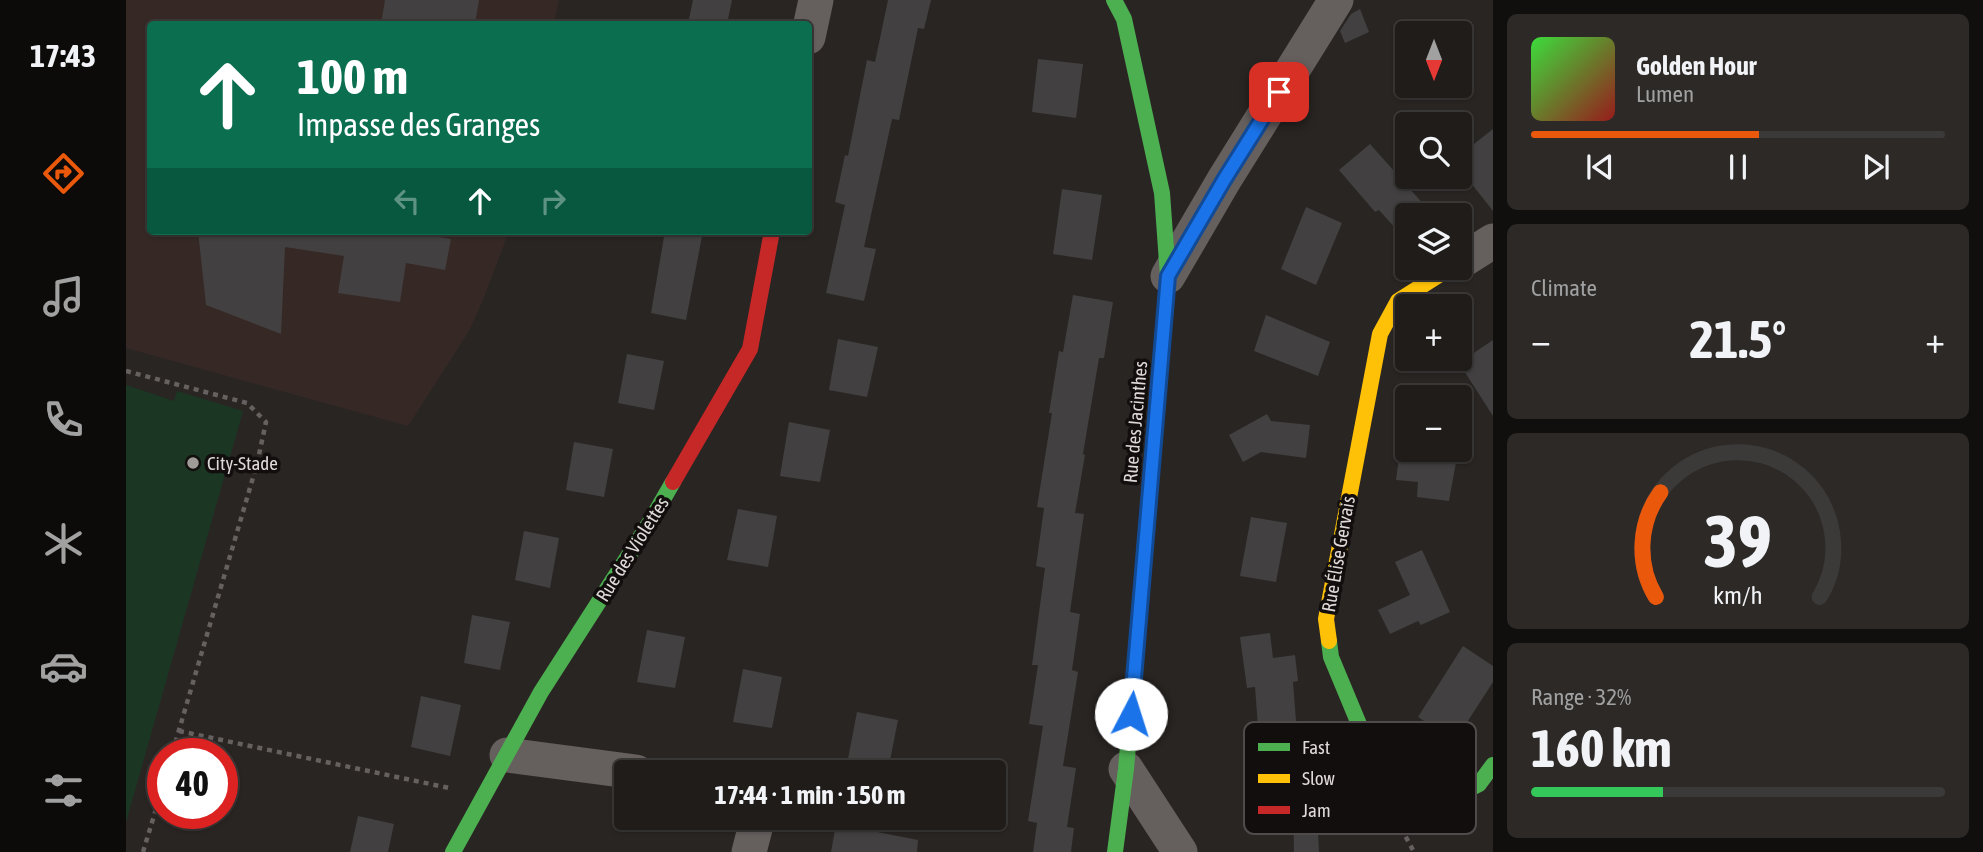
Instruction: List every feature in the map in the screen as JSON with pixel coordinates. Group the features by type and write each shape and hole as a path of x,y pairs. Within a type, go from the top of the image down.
{"street":[{"path":"811,21 816,0"},
{"name":"Rue des Jacinthes","path":"1114,0 1124,19 1162,193 1168,276 1126,769 1115,852"},
{"path":"1168,276 1336,0"},
{"name":"Rue des Violettes","path":"453,852 541,692 650,522 750,349 771,235"},
{"path":"1472,254 1493,241"},
{"name":"Rue Élise Gervais","path":"1358,722 1331,657 1326,619 1380,334 1398,301 1431,280"},
{"path":"507,755 614,769"},
{"name":"Rue Élise Gervais","path":"1476,786 1493,765"},
{"path":"1126,769 1180,852"},
{"path":"749,852 755,830"}],"path":[{"path":"126,371 247,403 266,422 257,464 177,738"},
{"path":"179,731 485,795"},
{"path":"143,852 150,829"}],"shaded area":[{"path":"126,0 559,0 555,21 147,21 147,235 507,235 469,331 408,426 126,348"}],"green space":[{"path":"126,385 174,401 177,391 243,411 150,738 147,738 147,748 126,822"}],"building":[{"path":"385,0 479,0 476,21 382,21"},
{"path":"693,0 732,0 728,21 689,21"},
{"path":"888,0 931,0 924,29 918,28 899,120 892,119 864,247 876,249 864,301 826,293 845,205 835,202 845,155 848,156 867,60 875,62"},
{"path":"1360,9 1369,32 1345,43 1340,31 1351,14"},
{"path":"1038,59 1083,64 1076,118 1032,112"},
{"path":"1493,129 1493,211 1472,184 1472,146"},
{"path":"1370,144 1395,172 1395,189 1410,189 1422,203 1395,203 1395,228 1379,210 1375,212 1339,170"},
{"path":"1062,189 1102,195 1092,260 1053,254"},
{"path":"1306,207 1342,223 1316,285 1281,269"},
{"path":"198,235 427,235 451,239 445,270 406,263 400,302 338,293 344,256 285,247 281,334 206,305"},
{"path":"664,235 702,235 686,320 651,313"},
{"path":"1073,295 1113,302 1104,358 1099,358 1075,513 1084,514 1070,612 1080,614 1072,670 1078,672 1063,766 1076,768 1067,827 1074,828 1071,852 1033,852 1037,823 1028,821 1043,726 1029,724 1038,665 1032,665 1045,568 1036,566 1044,508 1037,507 1059,351 1063,352"},
{"path":"1266,315 1330,342 1318,376 1254,351"},
{"path":"838,339 878,347 867,397 829,390"},
{"path":"1493,340 1493,416 1464,371 1472,371 1472,354"},
{"path":"627,354 664,361 654,410 618,403"},
{"path":"1267,414 1271,421 1310,425 1306,458 1261,452 1243,462 1229,435"},
{"path":"789,422 830,430 820,482 780,476"},
{"path":"574,442 613,449 604,497 566,490"},
{"path":"1398,462 1456,462 1449,501 1417,497 1418,482 1396,480"},
{"path":"738,509 777,516 768,567 727,560"},
{"path":"1251,517 1287,523 1276,582 1240,576"},
{"path":"524,531 559,538 550,588 515,580"},
{"path":"1422,550 1450,612 1421,625 1418,621 1390,634 1378,610 1410,595 1395,562"},
{"path":"472,615 510,622 500,670 464,663"},
{"path":"647,630 685,637 675,688 637,682"},
{"path":"1270,633 1273,658 1295,655 1298,681 1293,682 1296,722 1258,722 1255,687 1247,688 1240,637"},
{"path":"1463,646 1493,666 1493,682 1467,722 1426,722 1418,717"},
{"path":"743,669 782,677 772,728 733,722"},
{"path":"421,696 461,705 450,756 411,747"},
{"path":"857,712 898,720 890,760 848,760"},
{"path":"358,816 394,824 388,852 350,852"},
{"path":"835,830 867,830 918,840 917,852 831,852"},
{"path":"1294,834 1318,834 1319,852 1294,852"}],"traffic: fast":[{"path":"1114,0 1124,19 1162,193 1168,276 1126,769 1115,852"},
{"path":"453,852 541,692 673,482"},
{"path":"1329,641 1331,657 1358,722"},
{"path":"1476,786 1493,765"}],"traffic: slow":[{"path":"1329,641 1326,619 1380,334 1398,301 1431,280"}],"traffic: jam":[{"path":"673,482 750,349 771,235"}],"place":[{"name":"City-Stade","path":"193,463"}],"route":[{"path":"1131,714 1168,276 1279,92"}]}
